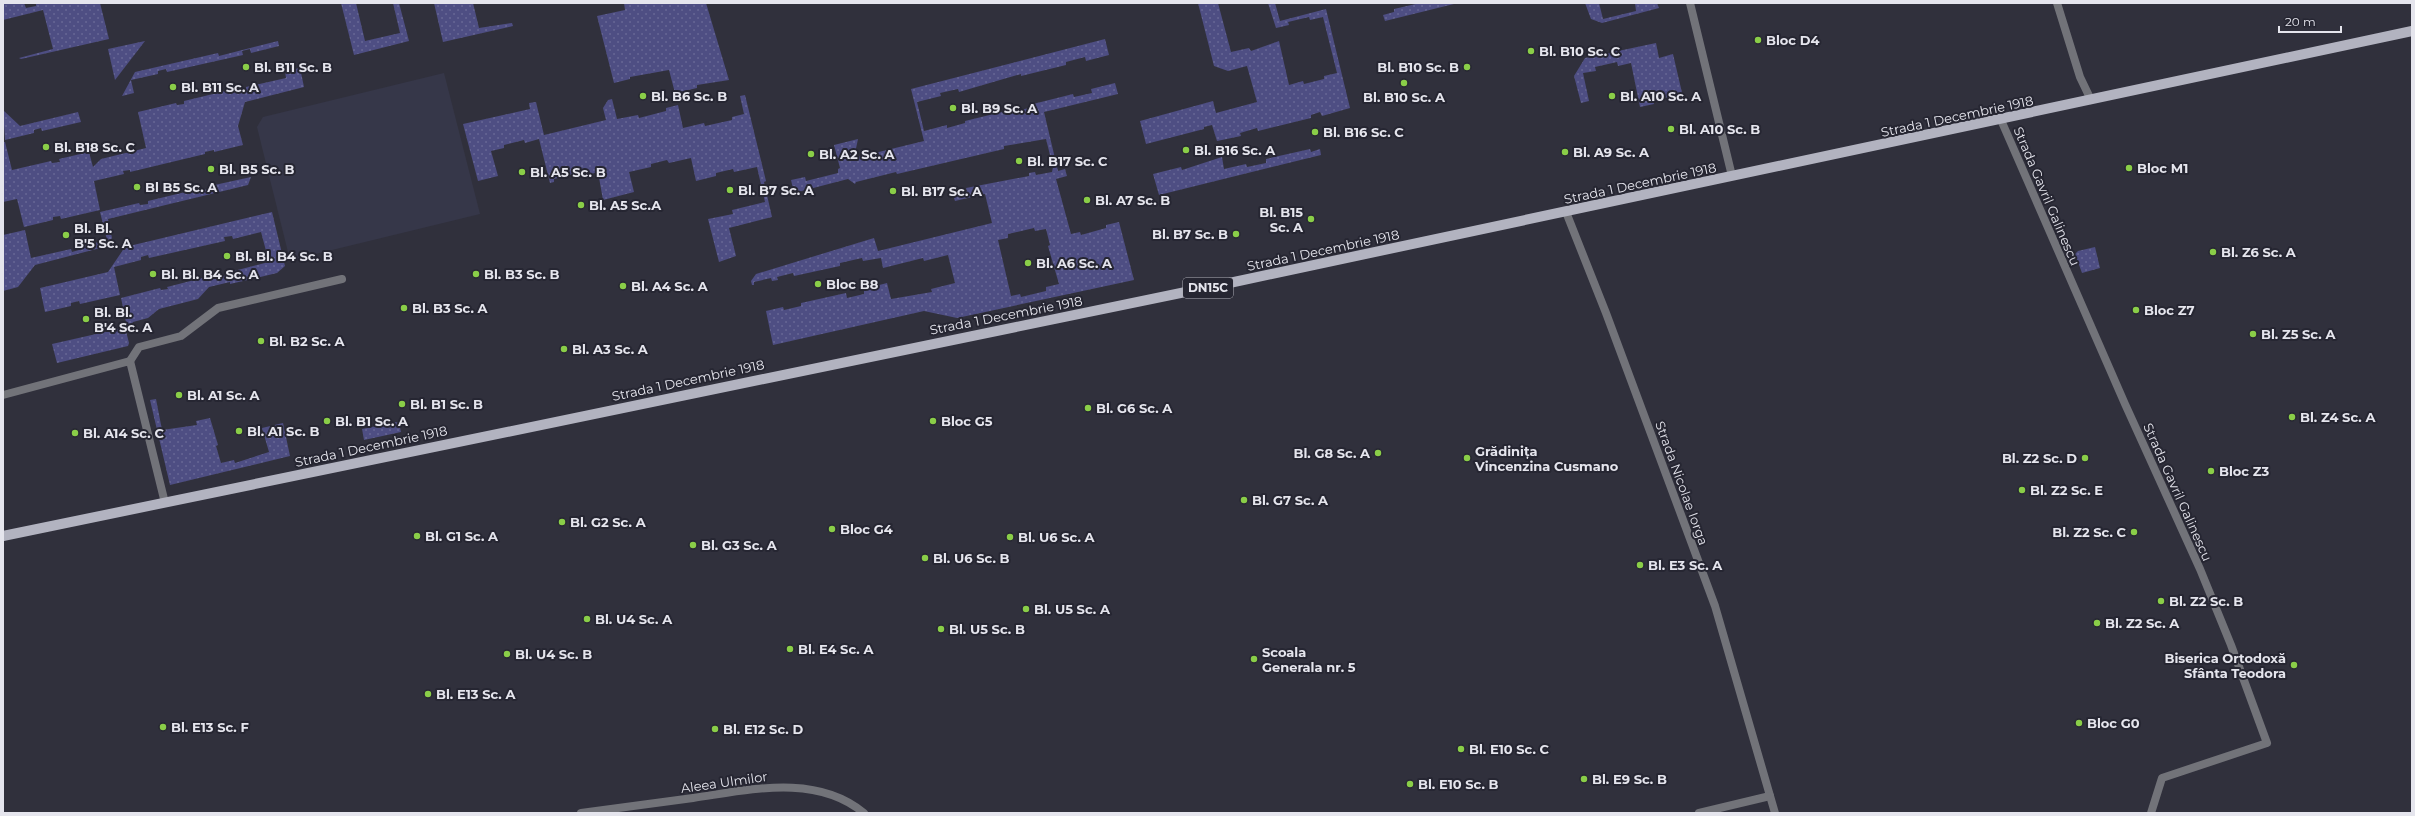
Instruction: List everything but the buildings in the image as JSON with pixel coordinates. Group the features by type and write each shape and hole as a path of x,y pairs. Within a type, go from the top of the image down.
{"main road":[{"name":"Strada 1 Decembrie 1918","path":"3,536 1566,212 2412,31"}],"street":[{"path":"1690,3 1732,176"},
{"path":"2057,3 2080,77 2092,100"},
{"name":"Strada Gavril Galinescu","path":"2001,120 2125,404 2198,564 2231,645 2267,743 2162,778 2151,813"},
{"name":"Strada Nicolae Iorga","path":"1566,212 1606,313 1715,606 1775,813"},
{"path":"3,395 130,361 139,347 181,336 218,308 342,279"},
{"path":"130,361 165,503"},
{"name":"Aleea Ulmilor","path":"581,813 773,787 806,789 832,794 864,813"},
{"path":"1699,813 1770,796"}],"shaded area":[{"path":"3,3 24,3 26,8 36,6 36,3 100,3 109,39 21,59 19,58 53,49 43,10 3,20"},
{"path":"341,3 356,3 365,41 400,33 393,3 399,3 409,41 354,55"},
{"path":"434,3 473,3 479,28 512,23 513,26 443,42"},
{"path":"624,3 706,3 729,80 697,85 697,88 675,93 669,70 630,77 630,79 614,83 597,16 625,10"},
{"path":"1198,3 1218,3 1231,52 1249,48 1251,51 1279,41 1289,85 1303,81 1304,84 1324,79 1324,76 1337,73 1323,17 1310,20 1309,17 1288,22 1289,25 1276,28 1268,3 1275,3 1280,21 1326,9 1350,108 1322,116 1320,112 1311,115 1311,118 1258,131 1257,128 1240,133 1241,136 1217,141 1212,125 1204,127 1204,129 1146,144 1140,121 1213,101 1216,113 1257,102 1247,66 1228,71 1214,66"},
{"path":"1420,3 1458,3 1385,21 1383,15 1394,12 1394,9"},
{"path":"1585,3 1599,3 1603,19 1636,11 1635,3 1657,3 1659,8 1602,23 1591,19"},
{"path":"1105,39 1109,55 1086,61 1085,57 1066,62 1066,65 1021,76 1021,74 959,92 958,89 940,93 941,96 917,102 924,131 947,125 947,128 965,123 965,121 1010,110 1011,112 1029,108 1029,105 1073,94 1074,97 1092,93 1091,89 1115,83 1118,94 1044,112 1058,171 1065,169 1067,176 1056,179 1071,234 1080,232 1081,235 1106,228 1106,225 1119,222 1134,280 957,318 924,311 773,345 766,311 783,307 784,310 801,306 801,303 846,293 847,298 864,294 864,289 887,283 891,299 932,292 931,289 955,283 948,255 924,261 923,258 883,268 881,258 863,261 862,258 840,263 840,266 794,276 793,273 777,277 778,280 772,281 771,278 754,282 754,285 752,285 751,281 756,274 874,238 878,251 992,223 985,194 955,201 953,195 967,191 966,188 1029,176 1029,173 1035,172 1036,175 1052,172 1053,167 1046,139 1004,146 1004,149 897,174 896,172 856,182 855,184 848,179 794,193 791,180 805,177 806,181 838,173 838,169 840,168 834,145 858,139 854,158 924,141 911,89","holes":["1034,228 1035,231 1046,229 1050,245 1048,246 1059,284 1046,287 1046,291 1021,297 1020,294 1011,296 998,240 1008,238 1008,234"]},
{"path":"145,41 115,80 108,49"},
{"path":"278,41 279,46 251,53 250,49 242,51 243,55 167,72 166,69 158,71 158,74 131,80 134,93 122,96 135,72 218,53 219,56"},
{"path":"1656,43 1659,58 1673,54 1683,97 1675,99 1674,96 1653,100 1654,104 1640,107 1631,63 1618,66 1617,62 1595,67 1596,71 1583,73 1589,101 1581,103 1574,76 1585,58"},
{"path":"300,68 304,87 245,102 238,126 243,145 214,152 214,150 205,152 205,154 130,172 130,170 123,171 124,174 94,181 100,210 61,219 60,216 53,217 53,220 24,227 17,199 3,202 3,142 5,142 12,170 51,161 52,163 60,162 59,159 89,152 93,167 101,159 146,148 138,112 176,103 177,105 184,104 184,101 238,88 238,91 246,89 246,87 286,78 285,71"},
{"path":"444,73 480,214 295,259 289,256 257,127 263,117"},
{"path":"745,95 766,181 764,182 772,217 729,228 736,256 719,262 708,219 733,214 732,210 765,202 757,167 734,172 733,169 716,173 716,176 696,181 691,158 669,163 667,160 651,164 651,167 629,172 634,192 603,200 598,172 584,176 582,172 554,179 554,182 550,183 539,139 525,143 524,140 504,145 504,148 491,151 498,176 478,181 463,124 530,109 529,103 536,102 544,135 606,120 603,108 608,100 612,99 617,119 638,115 639,118 666,111 666,108 678,105 683,128 704,123 705,126 732,120 732,117 744,114 740,96"},
{"path":"3,110 20,126 78,112 81,122 42,131 41,128 34,130 34,133 5,140"},
{"path":"1310,149 1311,152 1320,149 1321,155 1159,195 1153,174 1181,167 1182,170 1222,157 1224,169 1246,164 1247,167 1266,163 1266,159"},
{"path":"251,177 248,185 108,219 112,238 108,246 35,265 18,287 3,291 3,235 25,230 31,258 71,249 72,252 79,250 78,247 107,240 100,212 139,203 140,205 148,204 148,201 202,188 203,190 210,189 210,186"},
{"path":"272,212 285,266 277,273 230,284 230,282 209,287 198,299 159,309 148,318 133,322 126,331 129,343 128,346 57,363 52,344 127,327 121,298 160,288 161,290 168,289 167,287 222,273 223,276 230,275 230,272 269,262 261,232 233,239 232,236 224,237 225,241 149,258 148,255 141,257 141,260 114,267 120,295 80,304 79,301 71,303 71,306 45,312 40,288 108,272 125,247"},
{"path":"2095,247 2100,268 2082,273 2075,254 2078,251"},
{"path":"156,399 162,430 197,425 196,421 210,418 218,445 216,446 221,463 234,460 235,463 269,452 262,428 283,423 290,456 170,485 150,400"},
{"path":"396,422 399,423 401,432 364,440 362,429"}],"place":[{"name":"Bloc D4","path":"1758,40"},
{"name":"Bl. B10 Sc. C","path":"1531,51"},
{"name":"Bl. B11 Sc. B","path":"246,67"},
{"name":"Bl. B10 Sc. B","path":"1467,67"},
{"name":"Bl. B10 Sc. A","path":"1404,83"},
{"name":"Bl. B11 Sc. A","path":"173,87"},
{"name":"Bl. B6 Sc. B","path":"643,96"},
{"name":"Bl. A10 Sc. A","path":"1612,96"},
{"name":"Bl. B9 Sc. A","path":"953,108"},
{"name":"Bl. A10 Sc. B","path":"1671,129"},
{"name":"Bl. B16 Sc. C","path":"1315,132"},
{"name":"Bl. B18 Sc. C","path":"46,147"},
{"name":"Bl. B16 Sc. A","path":"1186,150"},
{"name":"Bl. A9 Sc. A","path":"1565,152"},
{"name":"Bl. A2 Sc. A","path":"811,154"},
{"name":"Bl. B17 Sc. C","path":"1019,161"},
{"name":"Bloc M1","path":"2129,168"},
{"name":"Bl. B5 Sc. B","path":"211,169"},
{"name":"Bl. A5 Sc. B","path":"522,172"},
{"name":"Bl B5 Sc. A","path":"137,187"},
{"name":"Bl. B7 Sc. A","path":"730,190"},
{"name":"Bl. B17 Sc. A","path":"893,191"},
{"name":"Bl. A7 Sc. B","path":"1087,200"},
{"name":"Bl. A5 Sc.A","path":"581,205"},
{"name":"Bl. B15 Sc. A","path":"1311,219"},
{"name":"Bl. B7 Sc. B","path":"1236,234"},
{"name":"Bl. Bl. B'5 Sc. A","path":"66,235"},
{"name":"Bl. Z6 Sc. A","path":"2213,252"},
{"name":"Bl. Bl. B4 Sc. B","path":"227,256"},
{"name":"Bl. A6 Sc. A","path":"1028,263"},
{"name":"Bl. Bl. B4 Sc. A","path":"153,274"},
{"name":"Bl. B3 Sc. B","path":"476,274"},
{"name":"Bloc B8","path":"818,284"},
{"name":"Bl. A4 Sc. A","path":"623,286"},
{"name":"Bl. B3 Sc. A","path":"404,308"},
{"name":"Bloc Z7","path":"2136,310"},
{"name":"Bl. Bl. B'4 Sc. A","path":"86,319"},
{"name":"Bl. Z5 Sc. A","path":"2253,334"},
{"name":"Bl. B2 Sc. A","path":"261,341"},
{"name":"Bl. A3 Sc. A","path":"564,349"},
{"name":"Bl. A1 Sc. A","path":"179,395"},
{"name":"Bl. B1 Sc. B","path":"402,404"},
{"name":"Bl. G6 Sc. A","path":"1088,408"},
{"name":"Bl. Z4 Sc. A","path":"2292,417"},
{"name":"Bl. B1 Sc. A","path":"327,421"},
{"name":"Bloc G5","path":"933,421"},
{"name":"Bl. A1 Sc. B","path":"239,431"},
{"name":"Bl. A14 Sc. C","path":"75,433"},
{"name":"Bl. G8 Sc. A","path":"1378,453"},
{"name":"Grădinița Vincenzina Cusmano","path":"1467,458"},
{"name":"Bl. Z2 Sc. D","path":"2085,458"},
{"name":"Bloc Z3","path":"2211,471"},
{"name":"Bl. Z2 Sc. E","path":"2022,490"},
{"name":"Bl. G7 Sc. A","path":"1244,500"},
{"name":"Bl. G2 Sc. A","path":"562,522"},
{"name":"Bloc G4","path":"832,529"},
{"name":"Bl. Z2 Sc. C","path":"2134,532"},
{"name":"Bl. G1 Sc. A","path":"417,536"},
{"name":"Bl. U6 Sc. A","path":"1010,537"},
{"name":"Bl. G3 Sc. A","path":"693,545"},
{"name":"Bl. U6 Sc. B","path":"925,558"},
{"name":"Bl. E3 Sc. A","path":"1640,565"},
{"name":"Bl. Z2 Sc. B","path":"2161,601"},
{"name":"Bl. U5 Sc. A","path":"1026,609"},
{"name":"Bl. U4 Sc. A","path":"587,619"},
{"name":"Bl. Z2 Sc. A","path":"2097,623"},
{"name":"Bl. U5 Sc. B","path":"941,629"},
{"name":"Bl. E4 Sc. A","path":"790,649"},
{"name":"Bl. U4 Sc. B","path":"507,654"},
{"name":"Scoala Generala nr. 5","path":"1254,659"},
{"name":"Biserica Ortodoxă Sfânta Teodora","path":"2294,665"},
{"name":"Bl. E13 Sc. A","path":"428,694"},
{"name":"Bloc G0","path":"2079,723"},
{"name":"Bl. E13 Sc. F","path":"163,727"},
{"name":"Bl. E12 Sc. D","path":"715,729"},
{"name":"Bl. E10 Sc. C","path":"1461,749"},
{"name":"Bl. E9 Sc. B","path":"1584,779"},
{"name":"Bl. E10 Sc. B","path":"1410,784"}]}
